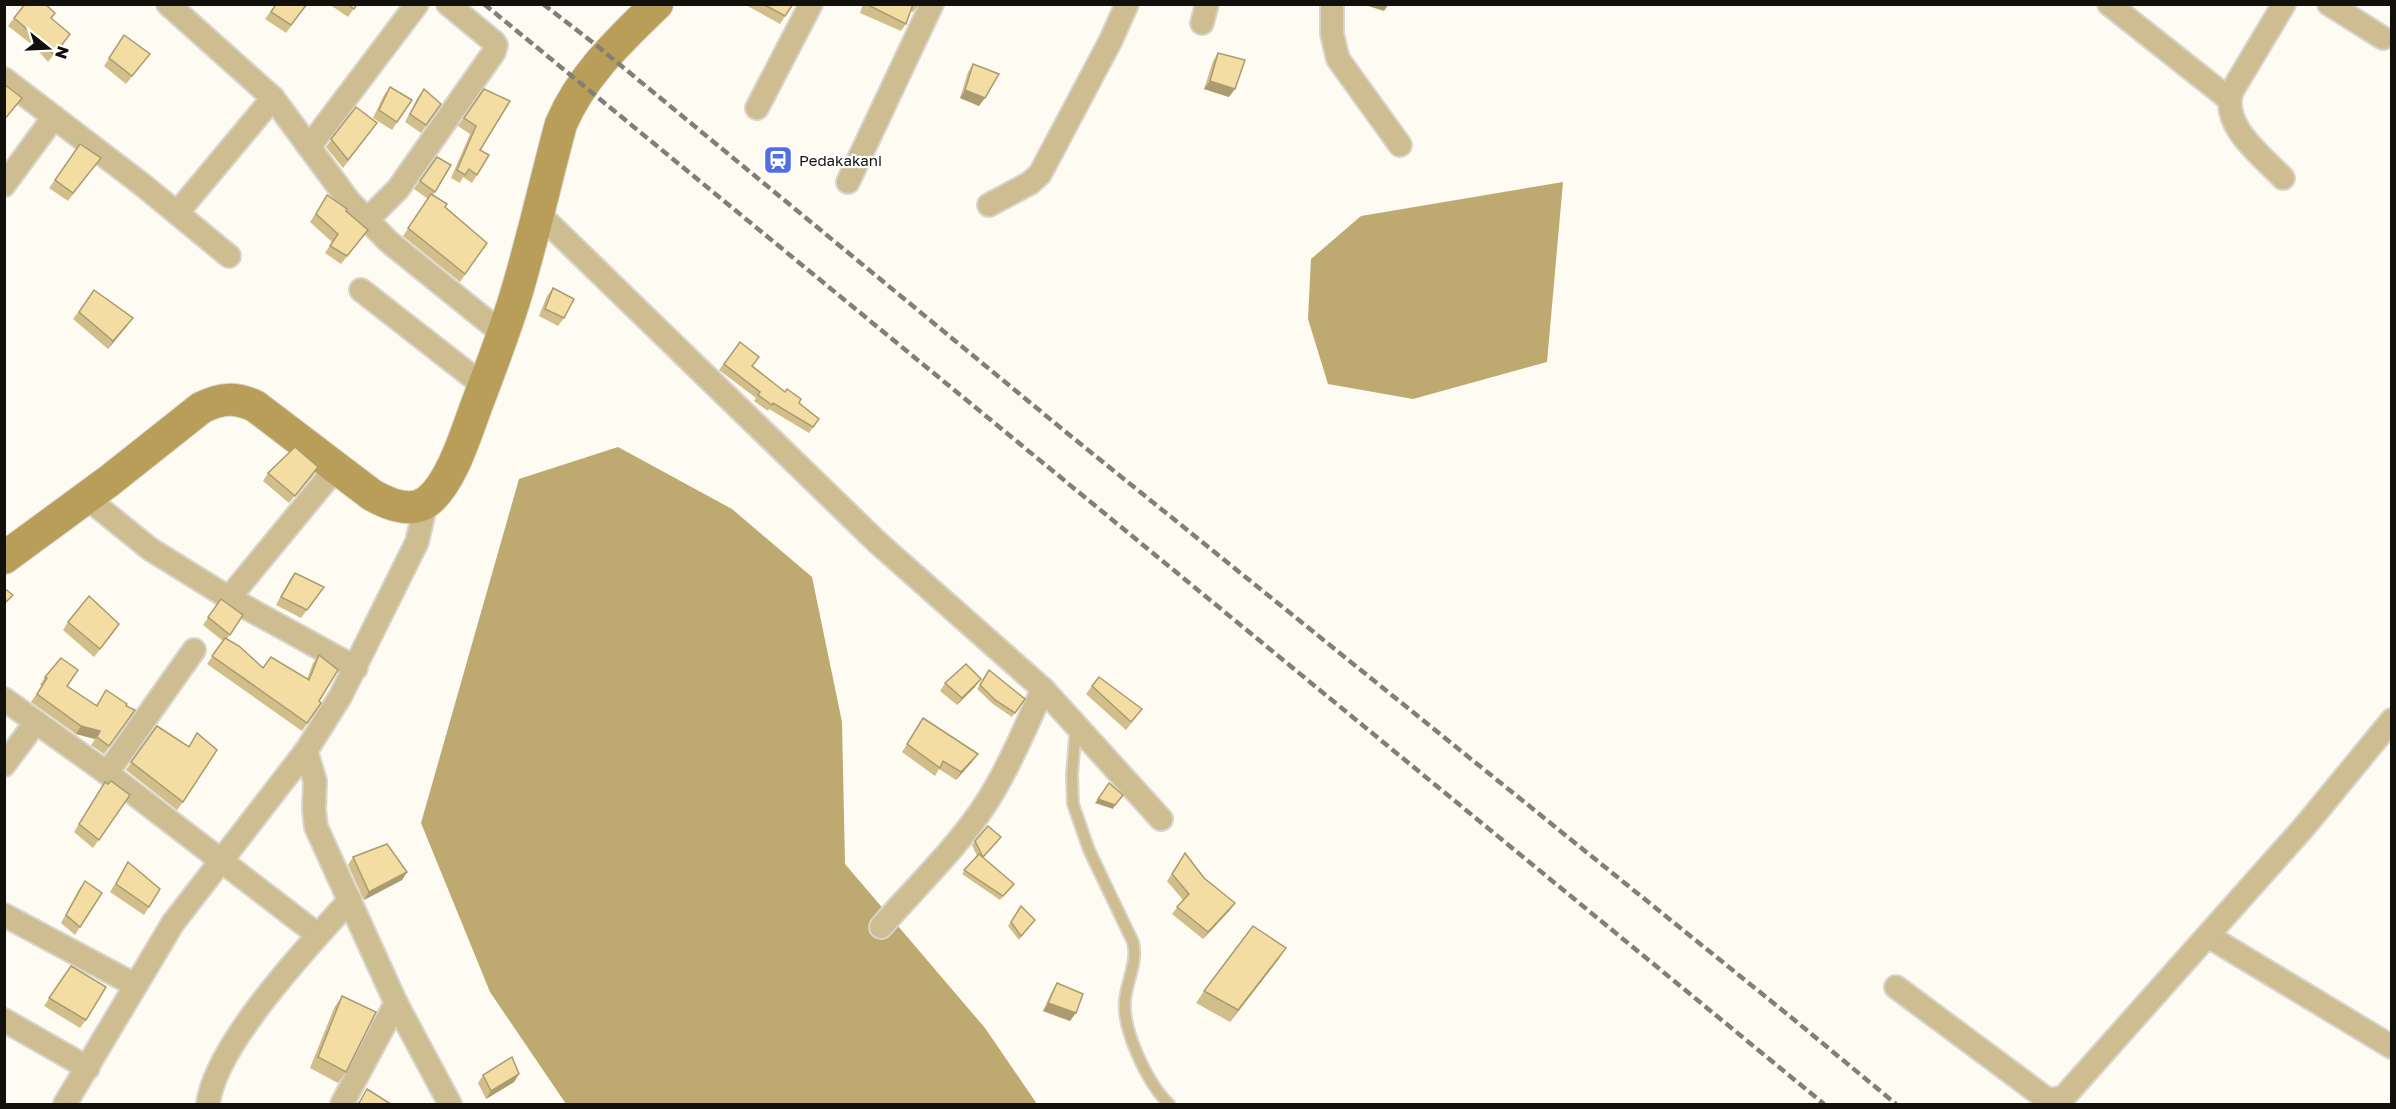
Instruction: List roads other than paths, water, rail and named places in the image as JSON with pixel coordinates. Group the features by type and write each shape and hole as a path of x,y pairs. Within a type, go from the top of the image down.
{"main road":[{"path":"4,558 87,498 201,408 215,400 240,399 255,406 372,495 388,503 414,507 426,502 440,489 450,469 503,334 561,124 571,101 606,54 657,4"}],"street":[{"path":"168,4 273,98 348,201 388,241 503,334"},
{"path":"309,147 417,4"},
{"path":"368,219 398,189 494,52 496,45 494,42 448,4"},
{"path":"758,108 812,4"},
{"path":"848,182 932,4"},
{"path":"989,205 1030,183 1040,174 1111,40 1127,4"},
{"path":"1332,4 1332,34 1338,59 1400,145"},
{"path":"2109,4 2229,99"},
{"path":"2283,178 2235,125 2229,99 2284,4"},
{"path":"2329,4 2383,38"},
{"path":"4,79 229,256"},
{"path":"177,213 273,98"},
{"path":"4,185 54,117"},
{"path":"537,212 877,542 1043,689 1161,819"},
{"path":"361,290 484,386"},
{"path":"229,598 336,468"},
{"path":"87,498 150,549 229,598 356,668"},
{"path":"65,1104 173,923 306,751 356,668 417,542 426,502"},
{"path":"107,773 194,650"},
{"path":"881,927 966,830 980,810 997,785 1043,689"},
{"path":"4,699 107,773 318,935"},
{"path":"1896,987 2044,1097 2058,1100 2064,1097 2305,826 2391,720"},
{"path":"4,765 36,722"},
{"path":"306,751 315,781 316,827 396,1003 450,1104"},
{"path":"208,1104 217,1074 237,1037 318,935 350,900"},
{"path":"4,915 135,986"},
{"path":"2208,936 2391,1047"},
{"path":"342,1104 396,1003"},
{"path":"4,1020 88,1068"}],"lane":[{"path":"1076,726 1072,775 1073,804 1089,850 1135,950 1125,1001 1125,1018 1151,1082 1169,1104"}],"railway":[{"path":"484,4 1824,1104"},
{"path":"543,4 596,45 1067,433 1896,1104"}],"place":[{"name":"Pedakakani","path":"778,160"}]}
